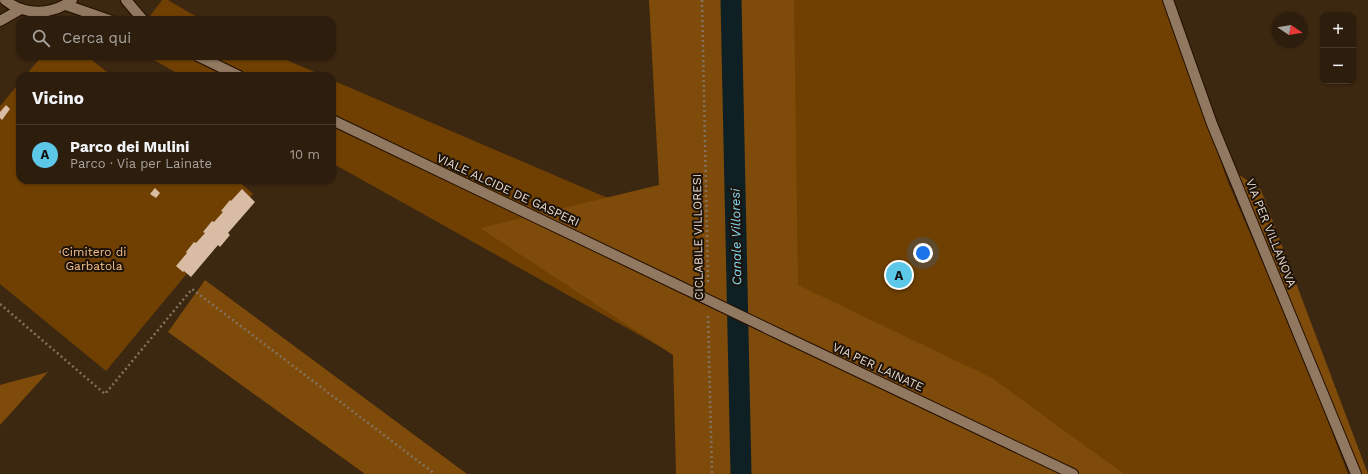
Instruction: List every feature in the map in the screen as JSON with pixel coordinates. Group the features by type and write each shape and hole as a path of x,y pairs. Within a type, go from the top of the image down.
{"street":[{"path":"5,0 21,10 32,12 44,12 56,9 69,2 100,16"},
{"path":"126,0 140,16"},
{"name":"VIA PER VILLANOVA","path":"1168,0 1215,130 1356,474"},
{"path":"0,21 21,10"},
{"path":"206,60 231,72"},
{"name":"VIALE ALCIDE DE GASPERI","path":"336,122 673,282"},
{"name":"VIA PER LAINATE","path":"673,282 1073,474"}],"path":[{"name":"CICLABILE VILLORESI","path":"702,0 708,290"},
{"path":"0,304 105,394 192,289 435,474"},
{"name":"CICLABILE VILLORESI","path":"708,313 712,474"}],"green space":[{"path":"162,0 168,0 195,16 150,16"},
{"path":"687,0 1163,0 1228,182 1308,369 1348,474 704,474 700,372 668,351 336,165 336,82 596,193 692,232"},
{"path":"39,60 92,60 107,72 28,72"},
{"path":"154,60 286,60 315,72 175,72"},
{"name":"Cimitero di Garbatola","path":"16,87 16,184 242,184 253,194 106,371 0,284 0,106"}],"shaded area":[{"path":"649,0 794,0 798,285 992,378 1124,474 676,474 673,355 480,228 659,185"},
{"path":"1238,174 1261,190 1368,474 1360,474"},
{"path":"205,280 467,474 365,474 168,332"},
{"path":"48,372 0,425 0,385"}],"building":[{"path":"6,105 10,109 2,120 0,118 0,112"},
{"path":"155,188 160,193 156,198 150,194"},
{"path":"242,189 255,202 228,233 230,235 220,247 218,245 191,277 184,271 183,272 176,266 194,242 196,243 205,233 203,232 212,221 214,222 223,212 221,211 230,200 231,201"},
{"path":"63,247 68,251 64,256 59,252"}],"waterway":[{"name":"Canale Villoresi","path":"731,0 741,474"}],"place":[{"name":"Parco dei Mulini","path":"899,275"}]}
